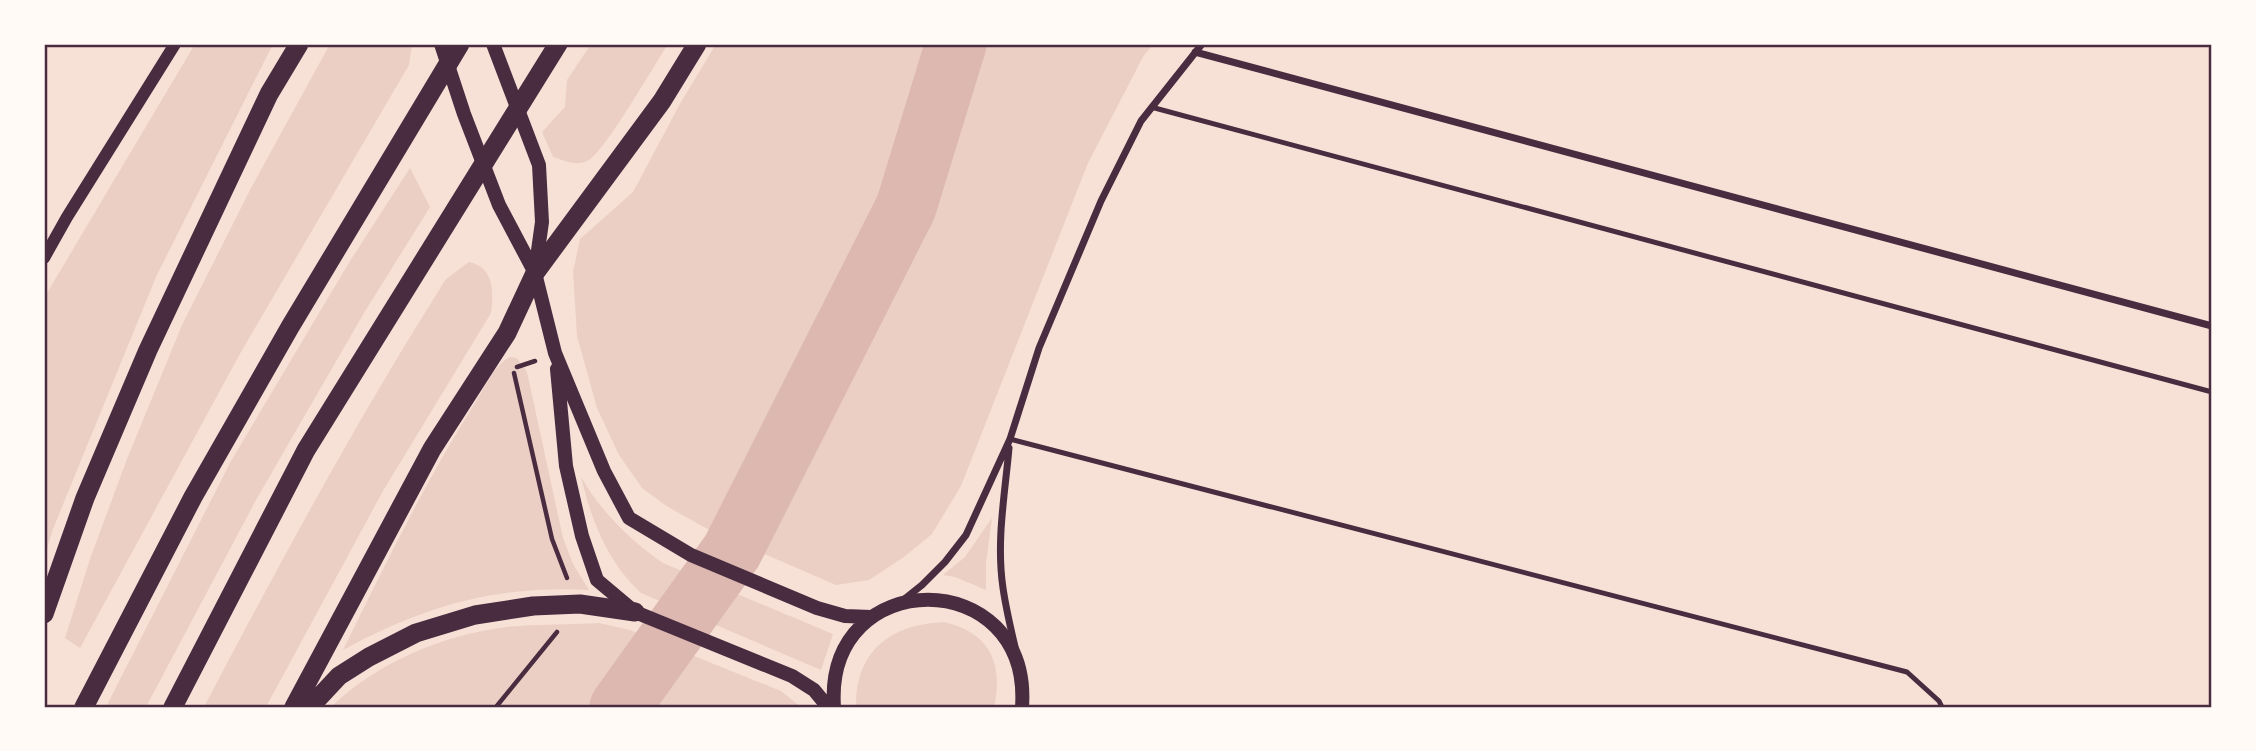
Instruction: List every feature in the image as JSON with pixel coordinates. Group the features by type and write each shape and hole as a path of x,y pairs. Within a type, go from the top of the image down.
{"highway":[{"path":"44,614 85,498 148,350 269,94 299,44"},
{"path":"84,707 193,496 290,327 460,44"},
{"path":"173,707 306,450 558,44"},
{"path":"294,707 432,449 507,333 535,273 662,101 696,44"},
{"path":"310,707 340,676 416,633 475,615 533,606 580,604 635,612"}],"main road":[{"path":"441,44 499,205 535,273 555,353 566,466 582,536 597,580 635,612 792,676 814,690 828,707"},
{"path":"493,44 539,165 542,222 535,273"},
{"path":"555,353 604,471 629,518 691,555 817,608 845,616 870,617"},
{"path":"834,707 832,687 838,660 852,636 870,617 912,599 938,598 963,604 985,616 1003,634 1017,659 1023,687 1022,707"}],"street":[{"path":"44,258 175,44"},
{"path":"898,603 922,585 967,535 1010,439 1039,348 1101,201 1141,121 1202,44"},
{"path":"1195,52 2212,326"},
{"path":"1010,439 1002,511 1002,586 1017,659"}],"lane":[{"path":"1151,107 2212,392"},
{"path":"1010,439 1907,672 1939,701 1942,707"}],"path":[{"path":"496,707 580,604 552,539 513,368 555,353"}],"shaded area":[{"path":"195,44 273,44 156,277 53,529 44,558 44,298"},
{"path":"330,44 412,44 409,65 241,352 80,648 65,638 90,559 127,459 182,325 251,188"},
{"path":"591,44 668,44 606,141 589,160 571,163 553,157 542,132 565,107 567,80"},
{"path":"716,44 1154,44 1144,55 1088,163 961,486 932,534 869,580 836,585 713,532 668,507 642,488 619,455 597,408 577,336 573,272 580,239 633,192 681,102"},
{"path":"410,168 430,207 364,313 256,500 146,707 106,707 231,461 350,261"},
{"path":"469,262 483,269 488,275 492,289 491,313 383,491 266,707 204,707 382,384 446,279"},
{"path":"510,357 517,358 527,372 563,538 573,564 589,590 523,591 462,602 403,621 343,650 441,459 492,375 500,364"},
{"path":"581,477 618,525 663,563 833,634 821,670 641,593 619,568 602,540"},
{"path":"992,518 986,563 986,590 943,575 965,557"},
{"path":"944,622 972,633 990,652 997,677 994,707 856,707 857,687 862,670 869,656 880,644 908,628"},
{"path":"599,623 630,630 781,691 801,707 331,707 349,691 390,664 435,644 506,627"}],"waterway":[{"path":"620,707 732,551 906,207 956,44"}]}
